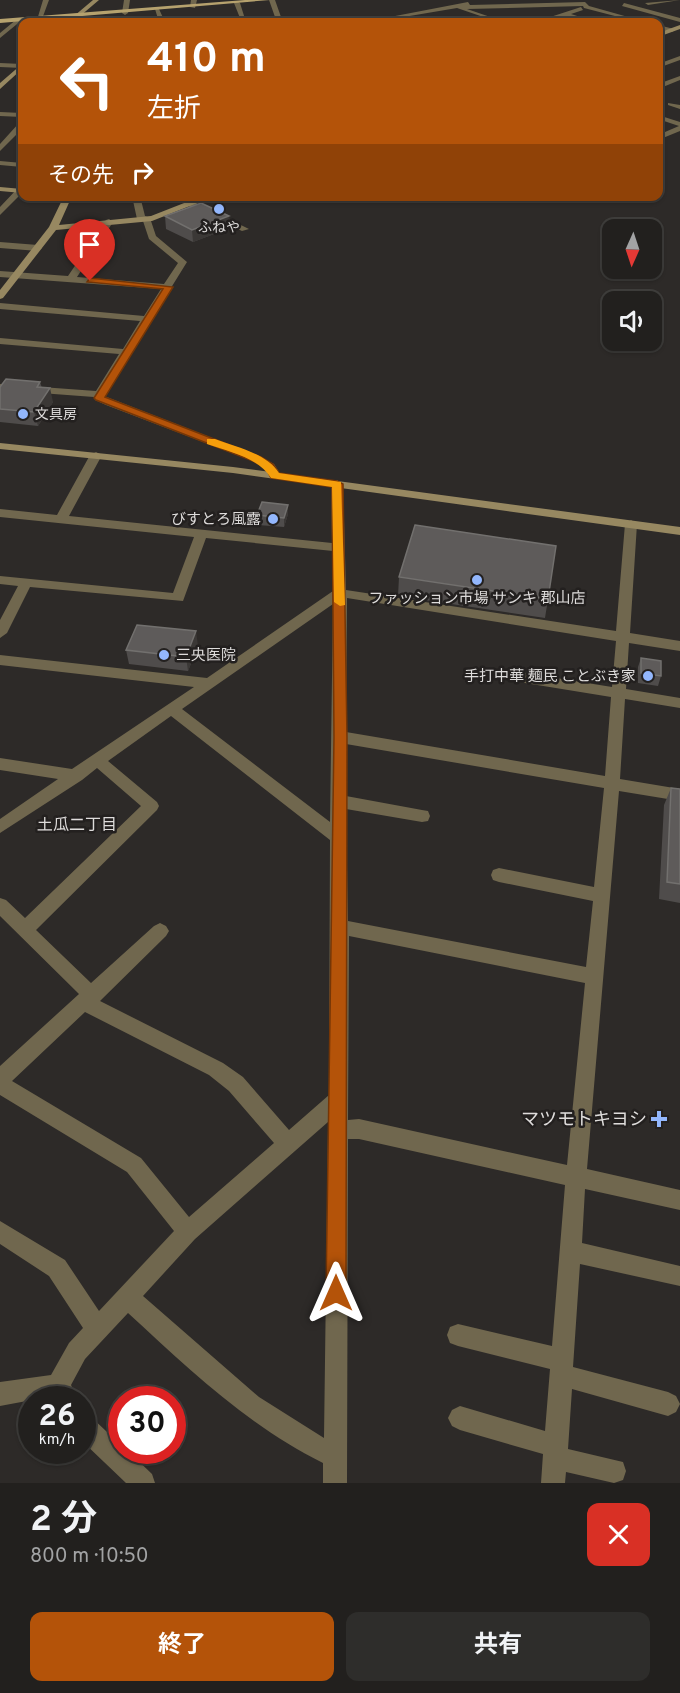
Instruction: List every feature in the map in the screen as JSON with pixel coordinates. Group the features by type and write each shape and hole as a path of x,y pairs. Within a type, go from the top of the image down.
{"main road":[{"path":"57,18 157,10 194,3 270,0"},
{"path":"0,21 18,20"}],"street":[{"path":"39,18 46,0"},
{"path":"75,17 96,0"},
{"path":"125,13 128,0"},
{"path":"270,0 278,18"},
{"path":"400,18 457,4 488,0"},
{"path":"558,4 566,0"},
{"path":"648,3 680,0"},
{"path":"237,3 243,18"},
{"path":"457,4 585,4 586,7 628,18"},
{"path":"457,4 488,18"},
{"path":"624,5 680,20"},
{"path":"554,18 586,7"},
{"path":"385,8 391,18"},
{"path":"517,14 538,8"},
{"path":"157,10 160,18"},
{"path":"482,17 501,11"},
{"path":"587,16 601,11"},
{"path":"564,14 578,18"},
{"path":"0,35 18,21"},
{"path":"663,33 680,27"},
{"path":"663,28 680,33"},
{"path":"663,56 678,58"},
{"path":"663,65 678,58"},
{"path":"0,65 18,66"},
{"path":"663,69 680,76"},
{"path":"0,87 18,70"},
{"path":"663,84 680,76"},
{"path":"670,104 680,107"},
{"path":"0,114 18,115"},
{"path":"663,119 680,126"},
{"path":"663,134 680,126"},
{"path":"0,149 18,130"},
{"path":"663,137 680,142"},
{"path":"0,163 18,165"},
{"path":"0,189 18,191"},
{"path":"0,212 18,194"},
{"path":"0,296 52,228 66,201"},
{"path":"99,394 183,262 152,237 138,201"},
{"path":"52,228 143,219 198,201"},
{"path":"191,204 245,229"},
{"path":"71,279 110,222"},
{"path":"0,245 38,248"},
{"path":"0,274 168,287"},
{"path":"0,306 147,319"},
{"path":"0,341 127,351"},
{"path":"0,387 99,394"},
{"path":"99,394 99,398 110,403 257,459 270,466 275,475"},
{"path":"0,446 275,475 680,531"},
{"path":"61,519 96,455"},
{"path":"335,1483 340,927 338,837 340,593 337,484"},
{"path":"0,513 338,548"},
{"path":"553,1483 576,1178 612,783 631,524"},
{"path":"0,580 178,598 201,534"},
{"path":"0,633 26,583"},
{"path":"0,827 340,593 680,646"},
{"path":"0,660 208,683"},
{"path":"525,678 680,703"},
{"path":"172,709 338,837"},
{"path":"340,737 680,795"},
{"path":"24,930 151,806 98,761"},
{"path":"0,764 77,776"},
{"path":"339,801 422,816"},
{"path":"499,875 602,896"},
{"path":"0,906 80,984 90,999 216,1069 236,1084 287,1142"},
{"path":"340,927 594,977"},
{"path":"0,1078 90,999 160,931"},
{"path":"0,1084 134,1165 188,1232"},
{"path":"65,1386 77,1351 188,1232 287,1142 337,1101"},
{"path":"338,1130 359,1129 680,1200"},
{"path":"0,1232 57,1268 88,1313 96,1331"},
{"path":"570,1251 679,1276"},
{"path":"127,1297 242,1400 309,1445 335,1456"},
{"path":"458,1335 668,1404"},
{"path":"0,1394 18,1394"},
{"path":"460,1418 614,1471"},
{"path":"96,1438 142,1483"}],"building":[{"path":"201,203 229,216 192,230 165,216"},
{"path":"6,379 40,382 37,387 50,388 34,412 0,409 0,387"},
{"path":"262,502 288,505 284,518 257,515"},
{"name":"ファッション市場 サンキ 郡山店","path":"415,525 556,546 548,599 399,577"},
{"path":"137,625 196,631 186,657 126,650"},
{"path":"641,658 661,661 661,676 641,673"},
{"path":"671,788 680,789 680,884 667,882"}],"slow traffic":[{"path":"211,442 257,459 270,466 275,475 337,484 340,602"}],"place":[{"name":"ふねや","path":"219,209"},
{"name":"文具房","path":"23,414"},
{"name":"びすとろ風露","path":"273,519"},
{"name":"ファッション市場 サンキ 郡山店","path":"477,580"},
{"name":"三央医院","path":"164,655"},
{"name":"手打中華 麺民 ことぶき家","path":"648,676"},
{"name":"マツモトキヨシ","path":"659,1119"}],"district":[{"name":"土瓜二丁目","path":"77,824"}],"route":[{"path":"90,281 168,287 99,394 99,398 257,459 270,466 275,475 337,484 340,593 338,837 340,927 336,1293"}]}
